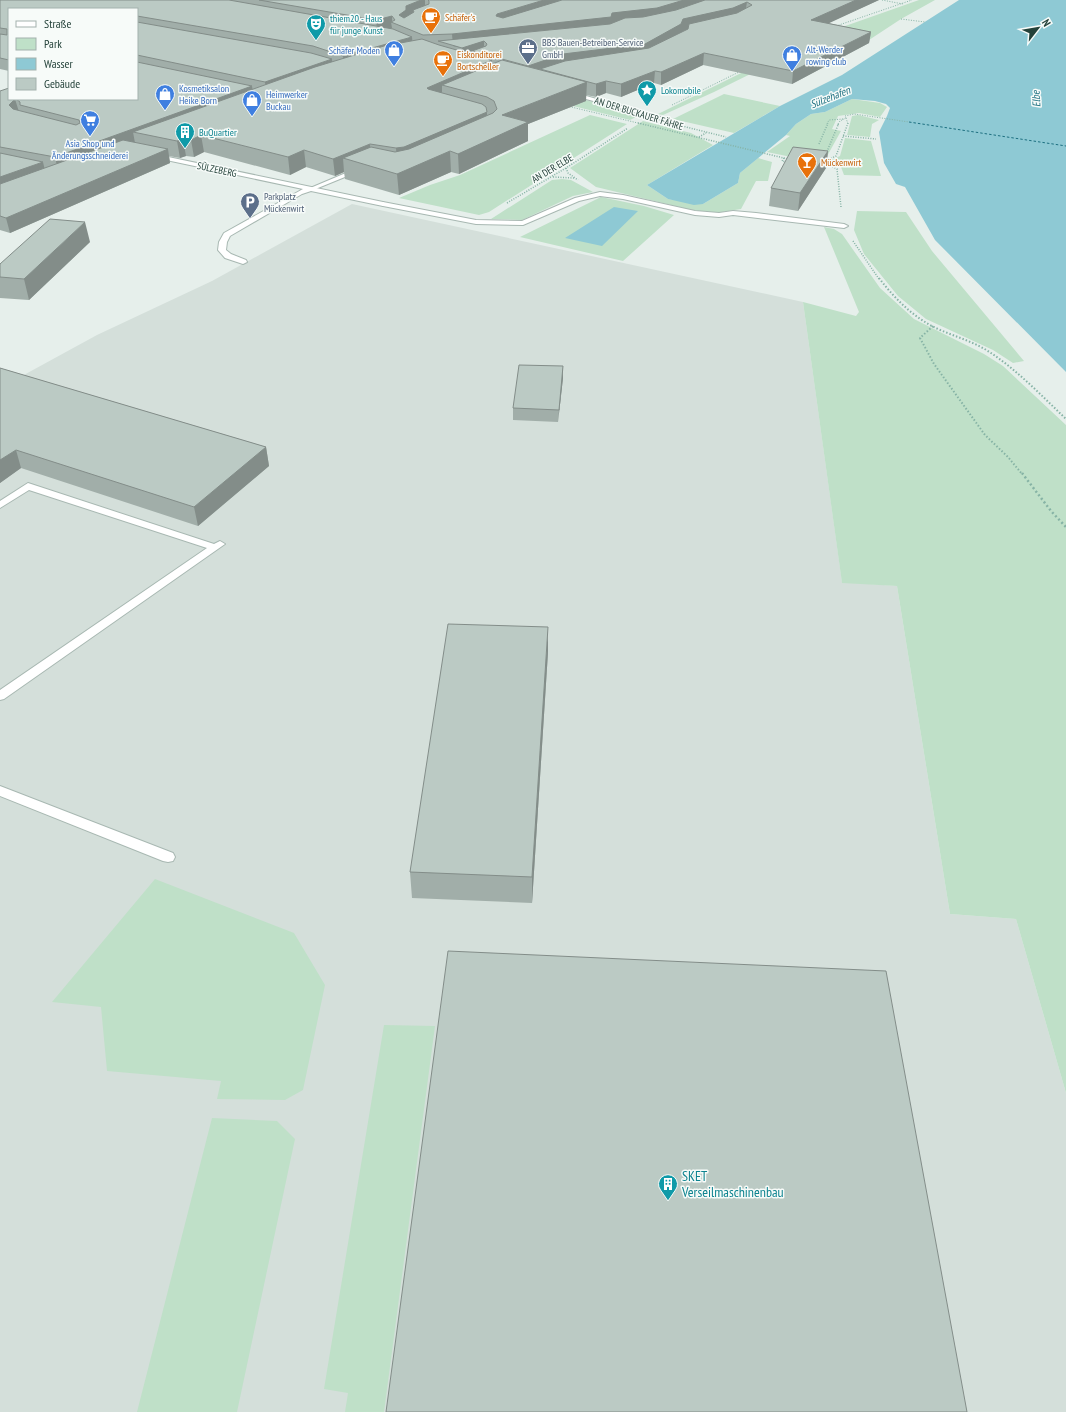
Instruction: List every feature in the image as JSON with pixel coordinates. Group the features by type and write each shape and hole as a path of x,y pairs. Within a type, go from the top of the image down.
{"street":[{"name":"AN DER BUCKAUER FÄHRE","path":"561,91 664,119"},
{"name":"SÜLZEBERG","path":"145,154 476,222 523,223 577,199 600,194 623,197 695,213 719,215 733,213 756,215 844,226"},
{"path":"243,262 228,256 222,250 223,242 227,235 300,193 364,167"},
{"path":"0,505 28,486 217,546 0,696"},
{"path":"0,792 168,857"}],"path":[{"path":"882,0 903,4"},
{"path":"831,28 912,0"},
{"path":"901,19 925,22"},
{"path":"649,115 747,68"},
{"path":"564,106 790,159"},
{"path":"824,155 828,153 840,121 846,118 845,116 854,114 909,122"},
{"path":"823,162 836,156 848,123 846,118"},
{"path":"820,144 829,120 846,118"},
{"name":"AN DER BUCKAUER FÄHRE","path":"664,119 668,123 726,137"},
{"name":"AN DER ELBE","path":"476,222 551,177 629,127"},
{"path":"699,138 707,133"},
{"path":"844,136 876,139"},
{"path":"784,158 782,161 789,162"},
{"path":"817,162 823,162 837,168 844,226 861,255 895,297 923,320 989,352 1013,369 1066,419"},
{"path":"551,177 574,178"},
{"path":"933,326 920,338 934,364 985,435 1008,457 1050,511 1066,527"}],"shaded area":[{"path":"352,204 803,302 842,582 897,586 950,914 1016,919 1066,1093 1066,1412 0,1412 0,388 97,335 212,281"}],"green space":[{"path":"919,0 935,0 901,19 869,40 833,33 714,92 663,115 658,114 814,37"},
{"path":"535,86 640,115 630,120 504,89"},
{"path":"724,94 780,106 734,133 673,119"},
{"path":"852,99 880,103 887,107 880,117 859,113 838,116 832,129 841,131 826,158 801,159 767,152 790,136 786,135 796,124 811,114 825,112"},
{"path":"590,115 627,124 489,212 479,215 399,198 430,185 460,175"},
{"path":"858,115 879,120 872,124 870,137 847,135 852,116"},
{"path":"643,121 691,133 713,145 647,185 668,199 703,204 738,183 740,173 758,158 772,162 768,181 756,181 741,209 716,213 692,210 596,187 570,168"},
{"path":"845,138 871,141 881,176 844,175 841,167 832,163 831,160 840,156"},
{"path":"552,180 571,180 593,192 573,196 522,220 491,219"},
{"path":"601,197 644,206 674,215 623,261 520,237"},
{"path":"857,211 906,212 932,251 1024,361 1013,363 993,350 926,319 898,296 864,254 854,230"},
{"path":"824,227 834,229 842,234 880,288 914,319 984,354 1003,366 1066,425 1066,1093 1016,919 950,914 897,586 842,583 803,302 856,316 859,312"},
{"path":"155,879 294,933 325,985 303,1090 285,1100 217,1099 221,1081 107,1071 101,1007 52,1002"},
{"path":"384,1025 435,1026 384,1412 345,1412 348,1393 324,1389"},
{"path":"212,1118 277,1121 295,1139 237,1412 137,1412"}],"water":[{"path":"959,0 1066,0 1066,372 935,240 905,187 896,184 884,163 879,132 890,108 886,104 875,101 852,99 825,112 811,114 796,124 786,135 740,173 738,183 703,204 694,205 668,199 647,185 780,106 842,75"},
{"path":"614,207 638,211 602,246 565,238"}],"building":[{"path":"0,0 229,0 393,29 412,37 343,56 313,46 138,16 138,8 8,8 8,60 0,58 0,34 7,35 7,29 0,28"},
{"path":"259,0 421,0 406,6 406,10 399,15 404,18 414,12 413,10 429,4 428,0 544,0 497,14 496,16 503,18 562,0 684,0 657,8 612,13 611,17 452,34 423,35 391,22 395,20 392,16 376,20"},
{"path":"705,0 856,0 811,20 871,32 793,71 704,53 661,72 655,71 621,84 606,81 596,84 540,69 565,61 649,48 688,29 689,24 737,13 752,5 747,2 733,8 683,19 681,24 645,44 563,54 528,66 472,51 486,46 487,44 484,41 462,48 438,41 610,24 625,18 643,17 676,10"},
{"path":"138,22 311,53 332,59 265,82 138,55"},
{"path":"422,39 492,60 427,88 482,104 486,107 487,112 404,147 396,148 370,144 333,159 304,150 288,157 201,135 191,140 183,139 177,141 133,132 315,67 384,46"},
{"path":"502,60 587,82 502,115 528,122 458,154 450,151 397,174 343,158 371,147 395,152 409,149 493,113 497,109 494,101 487,97 442,85"},
{"path":"138,62 252,86 55,157 0,147 0,91 8,88 8,100 14,100 9,105 13,109 76,125 80,123 79,120 20,105 20,102 17,100 138,100"},
{"path":"123,140 168,149 6,218 0,216 0,184"},
{"path":"793,147 828,151 800,193 771,188"},
{"path":"0,153 43,162 0,177"},
{"path":"50,219 85,222 24,279 0,277 0,264"},
{"path":"519,365 563,366 559,410 513,408"},
{"path":"0,368 266,447 194,507 16,450 0,460"},
{"path":"448,624 548,627 532,877 410,872"},
{"name":"SKET Verseilmaschinenbau","path":"448,951 886,971 967,1412 386,1412"}],"ferry route":[{"path":"909,122 1066,146"}],"place":[{"name":"Schäfer's","path":"431,34"},
{"name":"thiem20 - Haus für junge Kunst","path":"316,41"},
{"name":"BBS Bauen-Betreiben-Service GmbH","path":"528,65"},
{"name":"Schäfer Moden","path":"394,67"},
{"name":"Alt-Werder rowing club","path":"792,72"},
{"name":"Eiskonditorei Bortscheller","path":"443,77"},
{"name":"Lokomobile","path":"647,107"},
{"name":"Kosmetiksalon Heike Born","path":"165,111"},
{"name":"Heimwerker Buckau","path":"252,117"},
{"name":"Asia Shop und Änderungsschneiderei","path":"90,137"},
{"name":"BuQuartier","path":"185,149"},
{"name":"Mückenwirt","path":"807,179"},
{"name":"Parkplatz Mückenwirt","path":"250,219"},
{"name":"SKET Verseilmaschinenbau","path":"668,1201"}],"water label":[{"name":"Sülzehafen","path":"830,97"},
{"name":"Elbe","path":"1036,99"}]}
